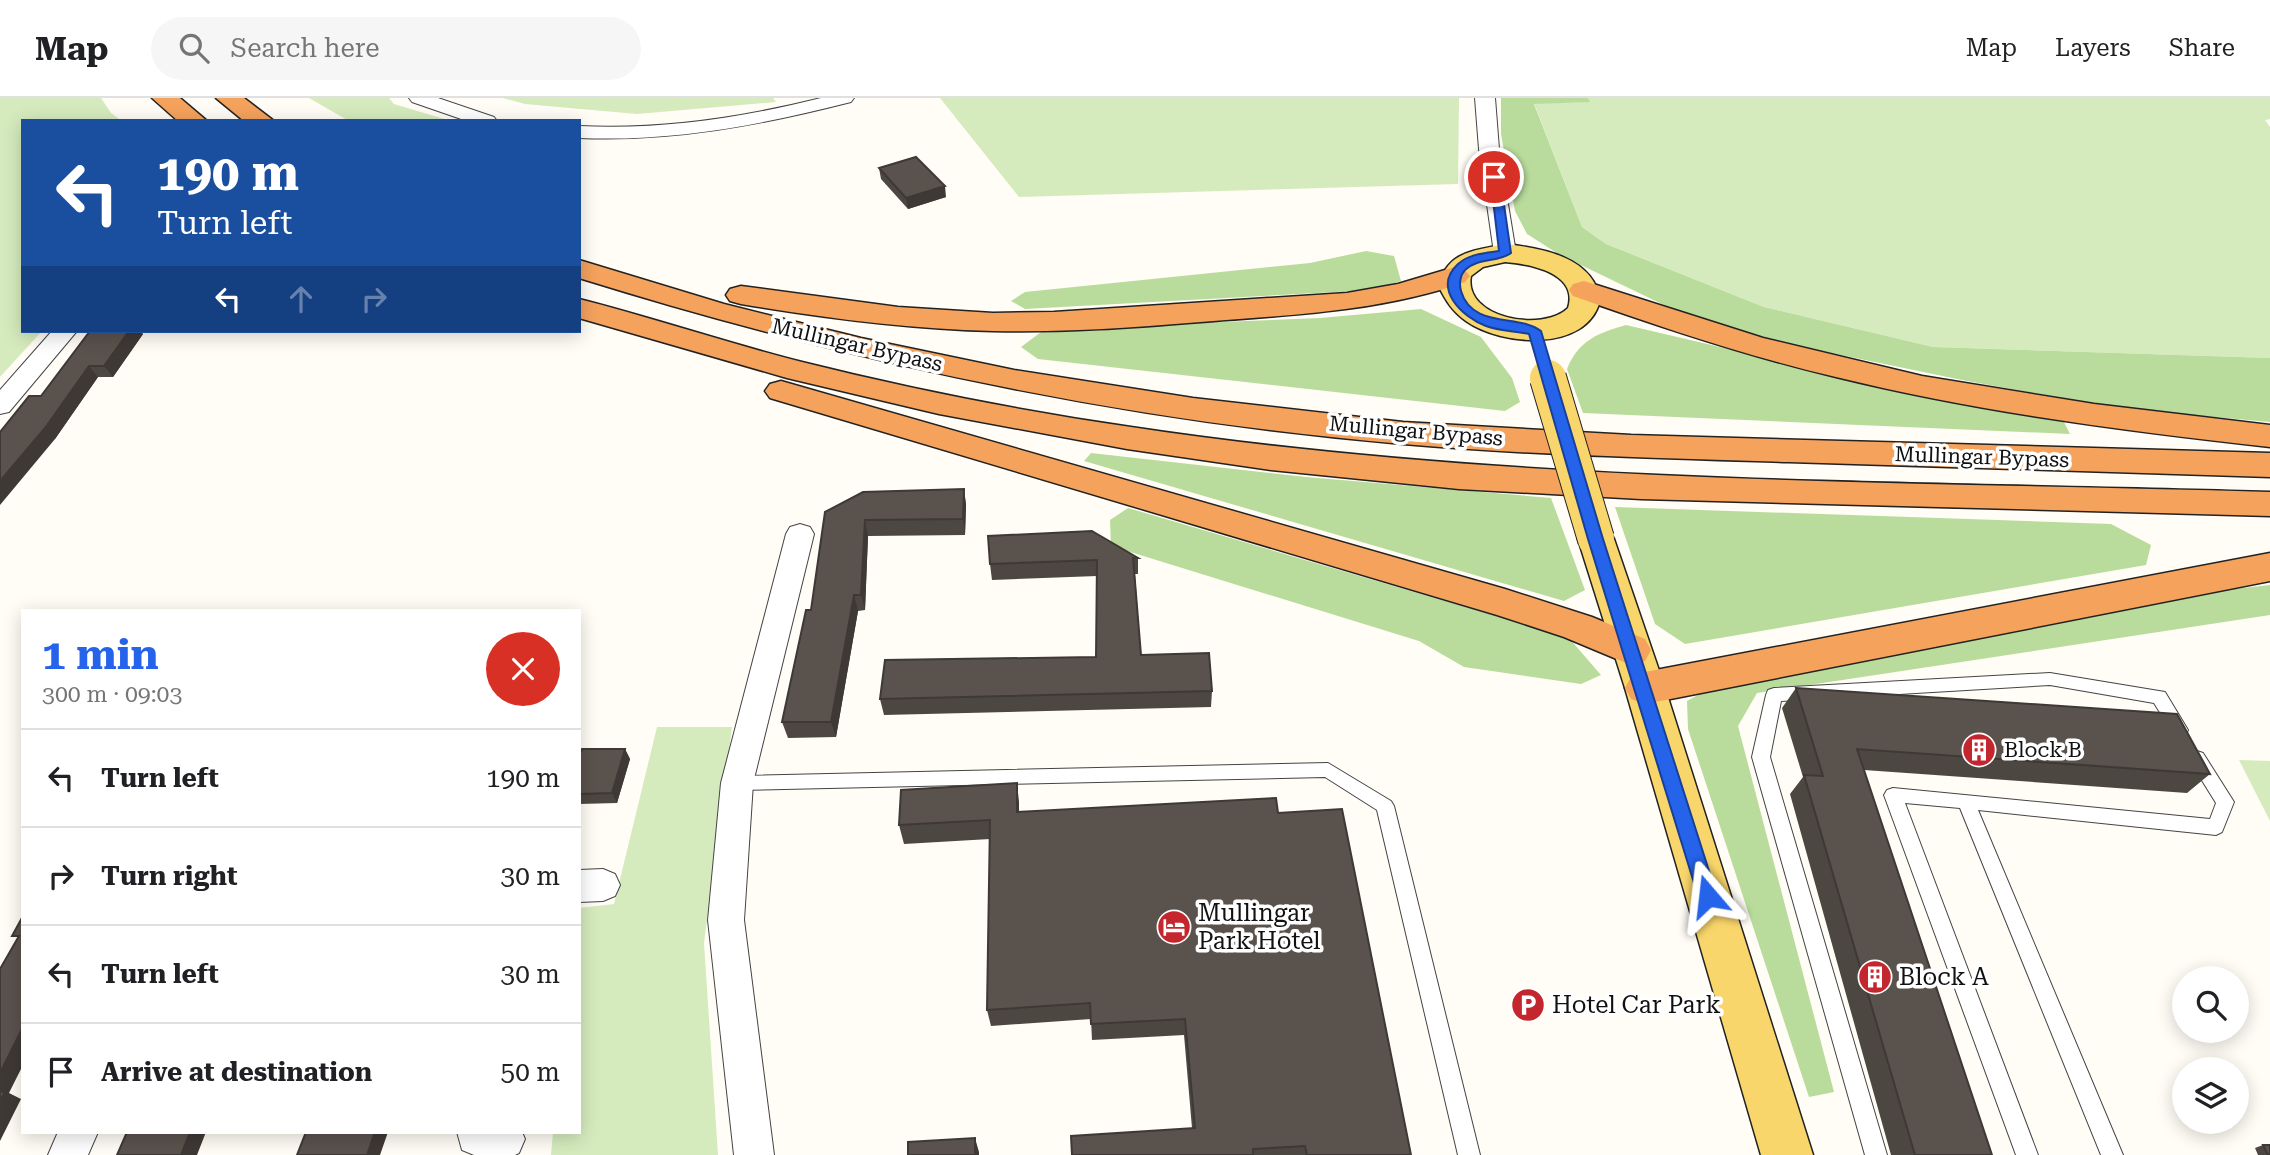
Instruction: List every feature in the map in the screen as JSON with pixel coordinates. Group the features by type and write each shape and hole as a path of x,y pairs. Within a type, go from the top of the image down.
{"highway":[{"path":"164,98 191,119"},
{"path":"228,98 258,119"},
{"path":"581,256 683,284 767,299 853,311 993,322 1102,320 1343,302 1412,291 1455,276"},
{"name":"Mullingar Bypass","path":"581,270 713,310 861,348 1014,380 1193,409 1403,433 1631,446 2270,465"},
{"path":"1584,290 1662,319 1727,339 1873,377 2114,419 2270,436"},
{"name":"Mullingar Bypass","path":"581,309 786,368 939,403 1128,438 1271,458 1459,477 1641,487 2270,504"},
{"path":"581,327 861,416 1218,517 1505,603 1578,627 1638,669 2270,566"}],"main road":[{"path":"1505,253 1528,255 1556,264 1577,279 1584,290 1586,302 1581,313 1571,323 1535,331 1490,323 1472,314 1460,302 1454,289 1455,276 1474,259 1505,253"},
{"path":"1535,331 1596,539 1787,1155"}],"street":[{"path":"419,98 481,119"},
{"path":"581,132 644,133 688,129 776,116 845,98"},
{"path":"1485,98 1489,149 1505,253"},
{"path":"0,406 63,333"},
{"path":"754,1155 726,920 737,783 800,534"},
{"path":"68,1155 77,1134"}],"lane":[{"path":"1876,1155 1761,757 1774,695 2050,679 2159,697 2225,802 2217,827 1893,795 2027,1155"},
{"path":"737,783 1328,770 1385,806 1469,1155"},
{"path":"1966,801 2112,1155"}],"green space":[{"path":"0,98 101,98 111,113 119,119 21,119 21,333 40,333 0,377"},
{"path":"309,98 389,98 394,104 444,119 346,119"},
{"path":"503,98 773,98 776,102 637,114 525,104"},
{"path":"940,98 1459,98 1458,184 1019,197"},
{"path":"1501,98 1588,98 1590,102 1534,104 1582,227 1606,244 1764,307 1933,347 2270,358 2270,422 2124,409 1967,381 1759,338 1664,305 1560,255 1527,234 1515,211 1501,134"},
{"path":"1588,98 2270,98 2270,119 2265,120 2270,127 2270,358 1933,347 1764,307 1606,244 1582,227 1534,103 1589,102"},
{"path":"1366,251 1394,256 1401,281 1372,290 1025,309 1011,301 1025,292 1310,263"},
{"path":"1421,309 1481,337 1512,378 1520,402 1505,411 1038,359 1021,347 1045,329 1320,318"},
{"path":"1626,325 1946,400 2063,420 2070,434 1583,413 1567,369 1577,351 1590,339"},
{"path":"1091,453 1306,477 1551,498 1585,590 1564,601 1084,461"},
{"path":"1615,507 2111,524 2151,545 2146,565 1685,644 1655,624"},
{"path":"1128,508 1568,637 1601,675 1581,684 1464,667 1419,641 1111,546 1110,520"},
{"path":"2270,585 2270,615 1757,693 1738,726 1834,1092 1809,1097 1688,729 1687,701 1725,680 2188,594"},
{"path":"657,727 732,727 704,943 718,1155 551,1155 553,1134 581,1134 581,908 614,904"},
{"path":"2239,760 2270,761 2270,821"}],"building":[{"path":"916,157 945,186 906,198 879,168"},
{"path":"88,333 128,333 104,366 89,366 45,428 0,481 0,432 29,396 41,396"},
{"path":"964,489 963,519 865,520 861,595 854,595 831,722 782,722 806,610 811,610 825,512 863,492"},
{"path":"1092,531 1138,558 1133,558 1141,655 1209,653 1212,691 880,699 885,660 1096,657 1097,560 990,564 988,536"},
{"path":"1796,688 2177,714 2210,774 1857,749 1992,1155 1915,1155 1804,775 1823,776"},
{"path":"625,749 612,793 581,794 581,751"},
{"name":"Mullingar Park Hotel","path":"1017,783 1017,812 1276,798 1278,813 1342,809 1411,1155 1307,1155 1305,1146 1253,1149 1253,1155 1072,1155 1071,1136 1195,1128 1185,1019 1091,1024 1090,1003 987,1010 990,820 899,825 901,790"},
{"path":"21,920 21,1031 0,1073 0,969 19,936 12,936"},
{"path":"126,1134 189,1134 181,1155 117,1155"},
{"path":"305,1134 374,1134 367,1155 297,1155"},
{"path":"975,1138 975,1155 908,1155 908,1142"},
{"path":"2263,1145 2270,1145 2270,1155 2268,1155"}],"place":[{"name":"Block B","path":"1979,750"},
{"name":"Mullingar Park Hotel","path":"1174,927"},
{"name":"Block A","path":"1875,977"},
{"name":"Hotel Car Park","path":"1528,1005"}],"route":[{"path":"1494,177 1505,253 1474,259 1462,267 1455,276 1454,289 1460,302 1472,314 1490,323 1512,329 1535,331 1596,539 1645,688 1708,896"}]}
